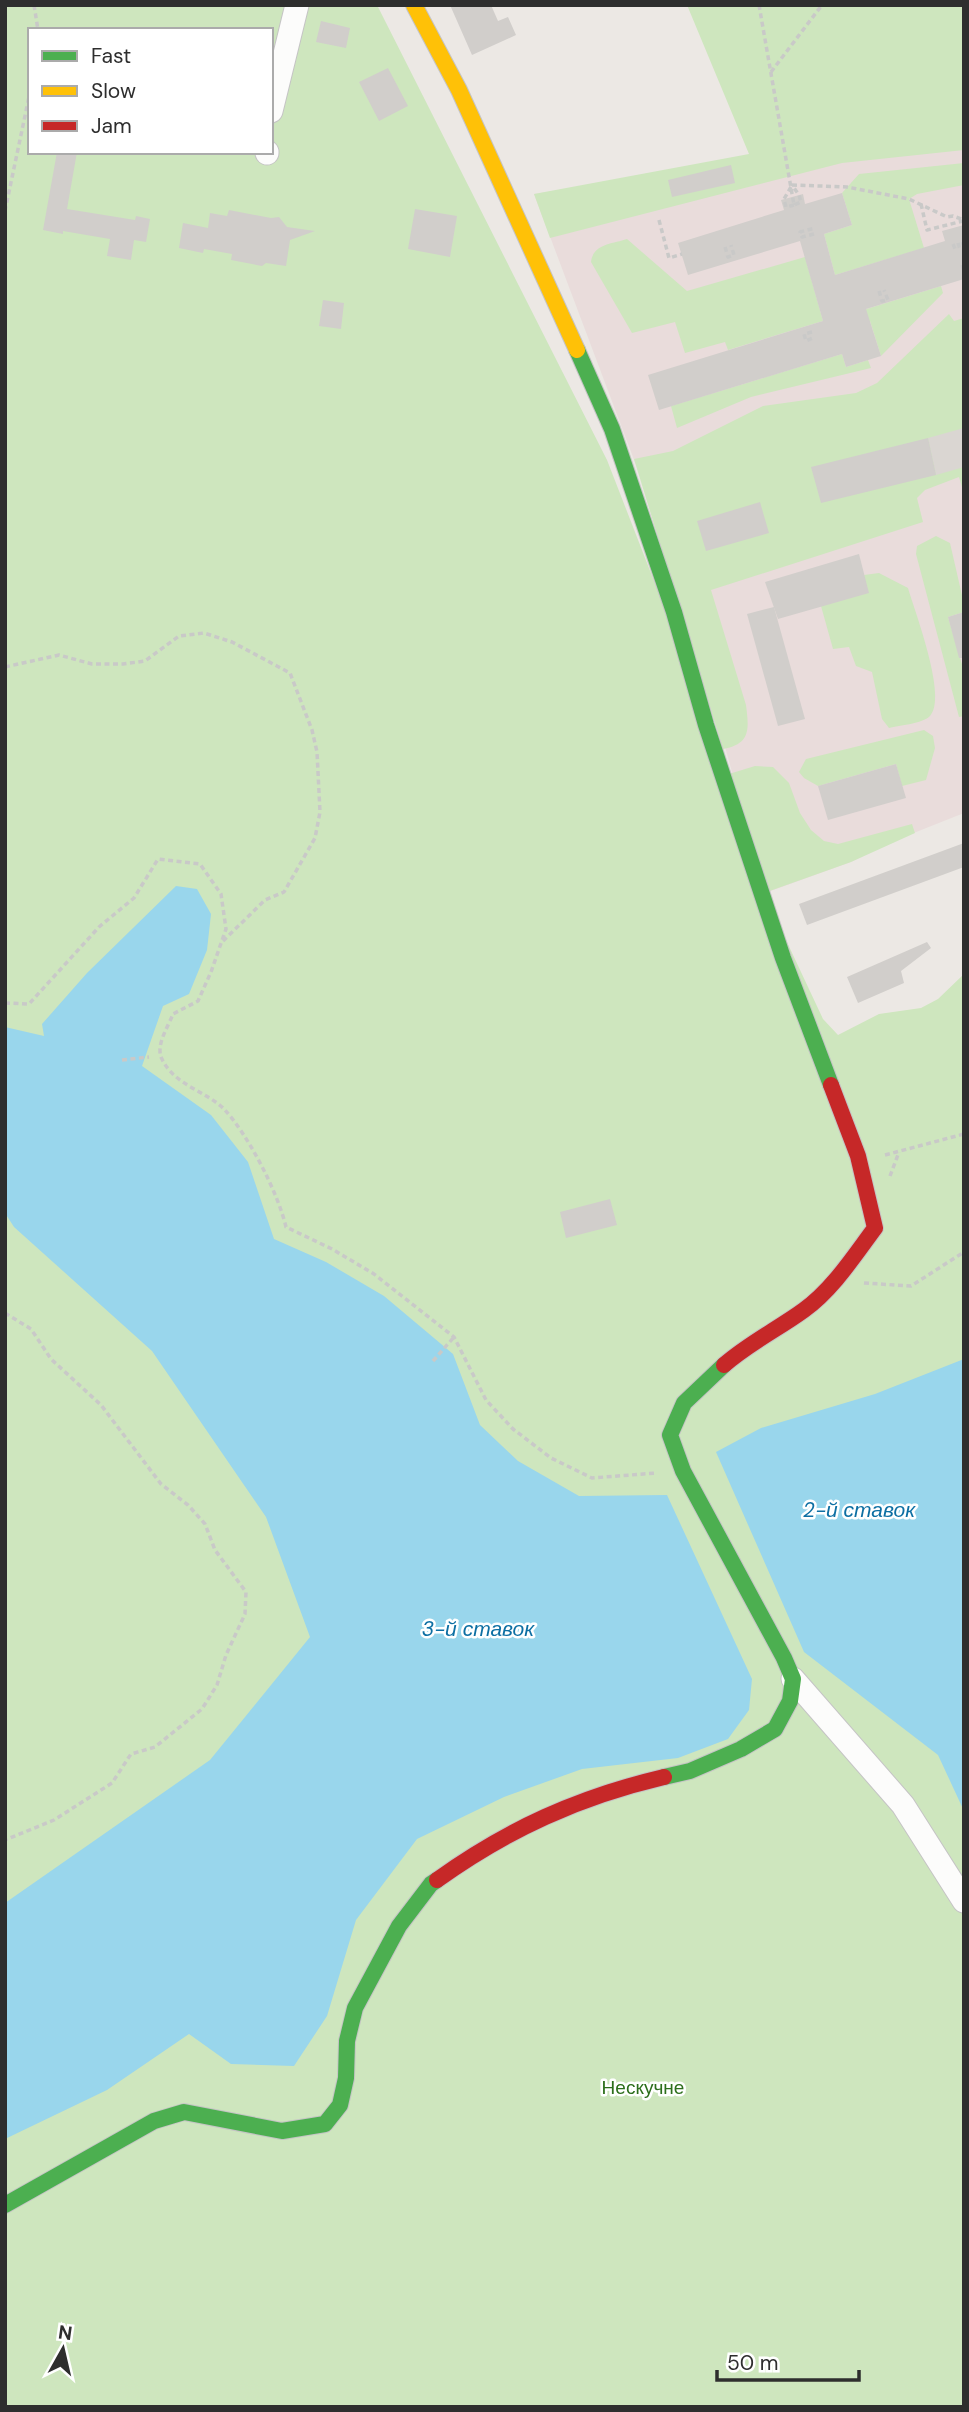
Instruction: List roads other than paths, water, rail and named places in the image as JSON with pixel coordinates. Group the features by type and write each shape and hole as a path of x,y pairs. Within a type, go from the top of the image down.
{"street":[{"path":"273,103 297,5"},
{"path":"414,5 459,90 503,184 612,429 674,612 706,725 783,958 858,1156 875,1228 834,1282 806,1309 743,1348 684,1403 670,1435 683,1471 785,1658 793,1679 903,1805 964,1901"},
{"path":"5,2205 154,2121 184,2112 282,2132 325,2124 340,2105 346,2078 347,2041 355,2008 398,1926 431,1884 479,1850 543,1817 614,1789 690,1771 775,1729 790,1701 793,1679"}],"water":[{"name":"3-й ставок","path":"176,886 197,889 211,914 207,950 189,994 163,1006 142,1066 211,1115 248,1162 274,1239 326,1262 384,1296 453,1354 480,1425 518,1461 579,1496 667,1495 752,1679 749,1710 728,1739 678,1758 582,1769 504,1797 417,1839 356,1920 327,2016 294,2066 231,2064 189,2034 107,2090 5,2139 5,1903 210,1760 310,1637 266,1517 152,1351 14,1227 5,1213 5,1027 44,1036 42,1024 87,973"},
{"name":"2-й ставок","path":"964,1359 964,1811 938,1755 804,1652 716,1452 761,1428 875,1394"}],"park label":[{"name":"Нескучне","path":"643,2087"}]}
